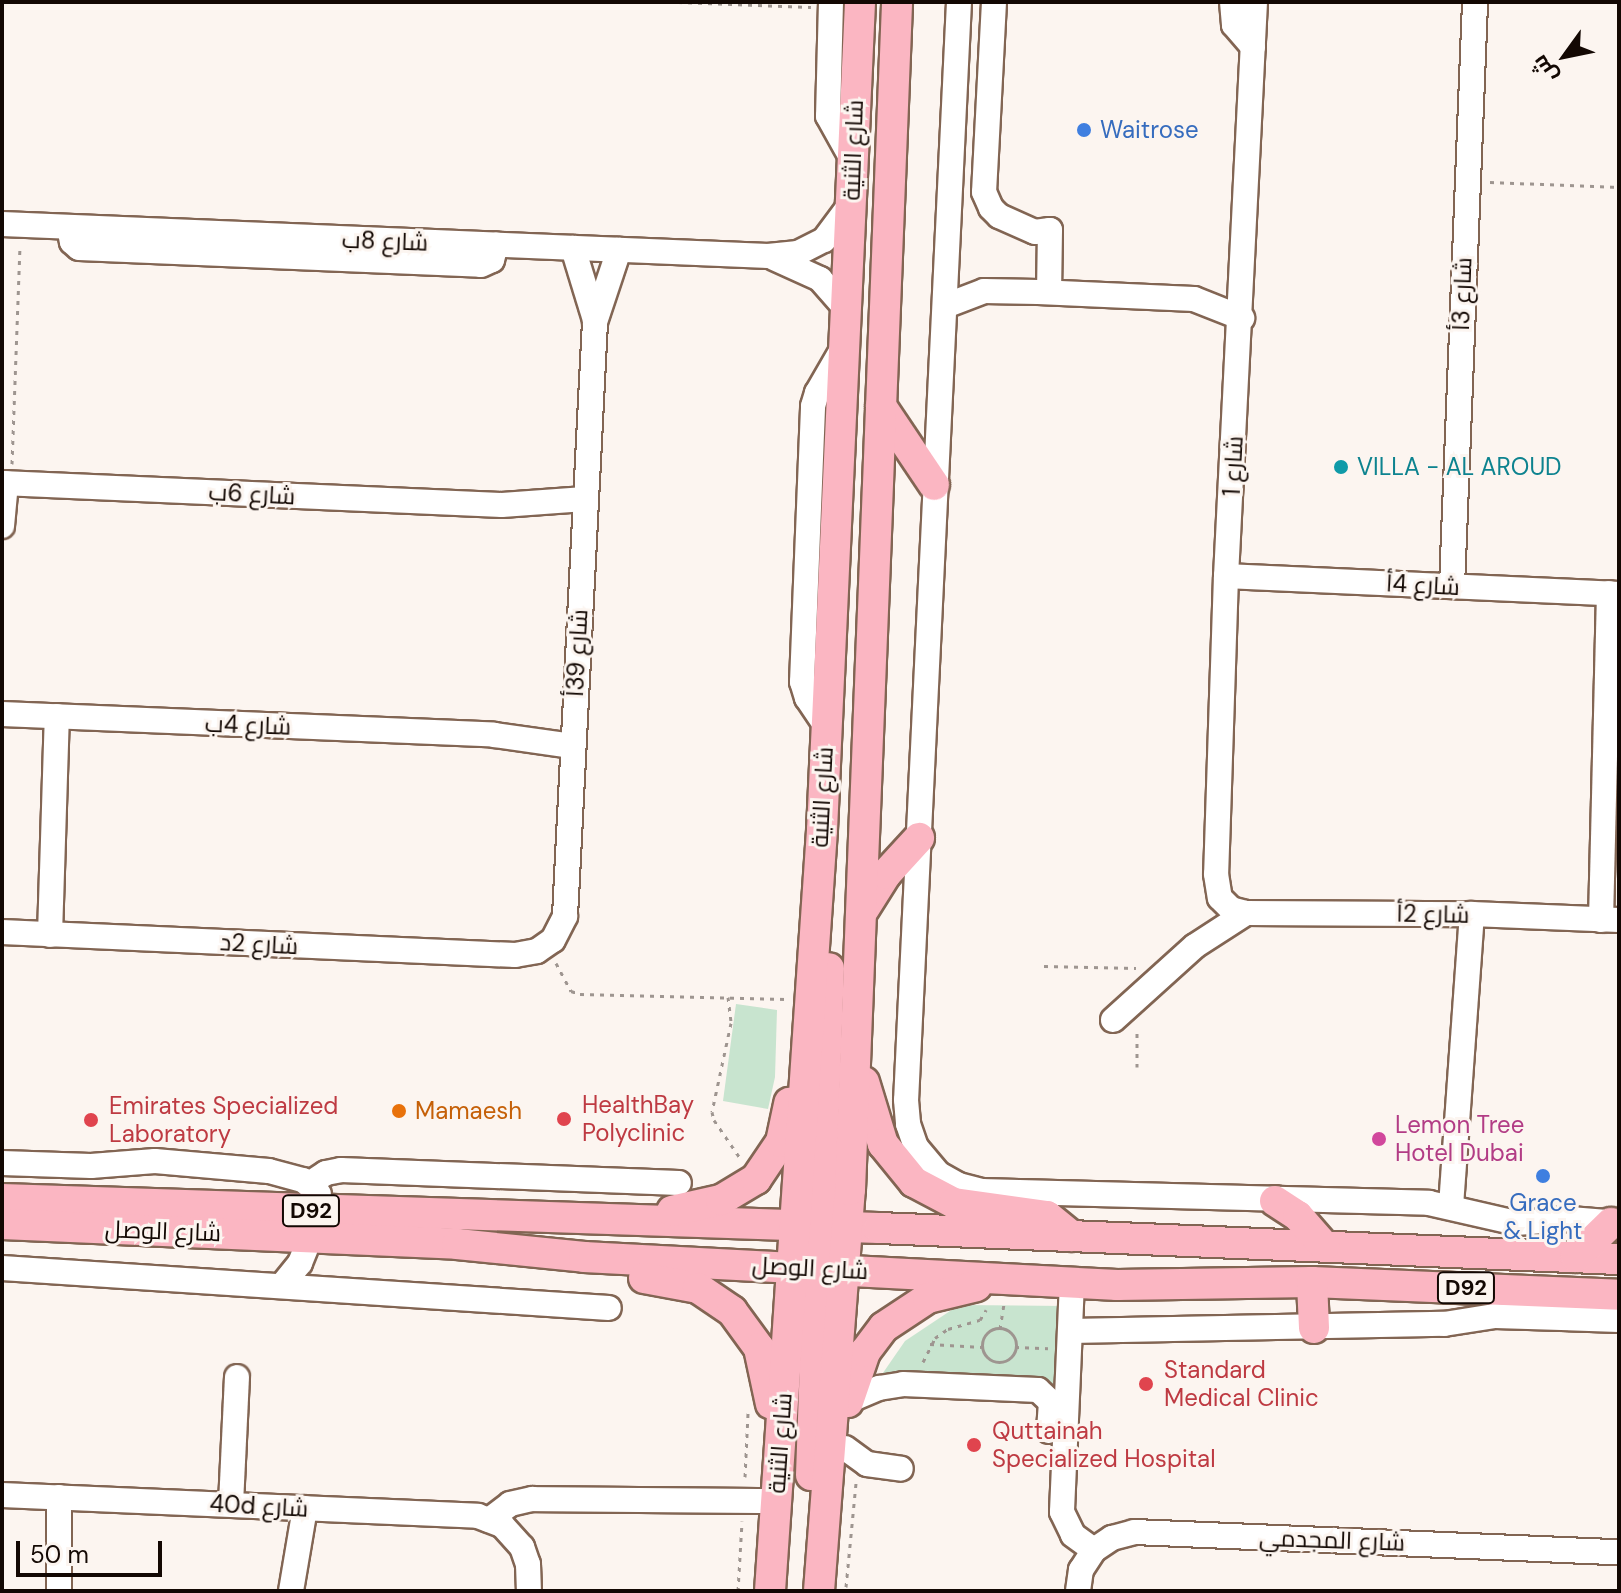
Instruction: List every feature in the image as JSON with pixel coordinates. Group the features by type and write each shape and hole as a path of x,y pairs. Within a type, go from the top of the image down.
{"main road":[{"path":"881,2 879,66 892,102"},
{"name":"شارع الثنية","path":"770,1591 778,1451 856,1057 864,909 862,821 897,2"},
{"name":"شارع الثنية","path":"819,1591 828,1515 821,1246 807,1034 822,830 847,310 852,159 848,3"},
{"path":"881,406 934,485"},
{"path":"807,1591 830,997 822,830"},
{"path":"864,909 886,874 919,838"},
{"path":"620,1219 696,1208 721,1200 756,1179 781,1142 789,1097 789,1065 807,1034"},
{"path":"856,1057 883,1144 914,1182 954,1203 1047,1216 1072,1236"},
{"name":"شارع الوصل","path":"2,1199 317,1225 584,1257 1072,1236 1619,1259"},
{"path":"1275,1201 1298,1216 1324,1246"},
{"name":"شارع الوصل","path":"2,1224 317,1225 620,1219 821,1246 999,1281 1167,1286 1312,1282 1619,1295"},
{"path":"1576,1257 1615,1223"},
{"path":"457,1244 573,1235 821,1246 1100,1250 1161,1241"},
{"path":"584,1257 605,1273 672,1281 698,1288 732,1311 751,1334 764,1363 778,1451"},
{"path":"828,1515 842,1495 848,1401 865,1352 884,1327 928,1298 999,1281"},
{"path":"1312,1282 1314,1328"}],"street":[{"path":"959,2 906,1112 911,1136 931,1166 959,1185 981,1191 1429,1203 1516,1223 1570,1219 1615,1223"},
{"path":"994,2 984,192 991,208 999,216 1045,231 1043,292"},
{"path":"1232,2 1234,25 1253,47"},
{"name":"شارع 1","path":"1221,900 1216,874 1226,576 1242,318 1255,2"},
{"name":"شارع 3أ","path":"1452,586 1475,2"},
{"name":"شارع 8ب","path":"12,225 768,256 798,253 824,240 850,205"},
{"name":"شارع 39أ","path":"573,248 595,322"},
{"name":"شارع 39أ","path":"546,946 558,933 565,916 595,322 619,250"},
{"name":"شارع 8ب","path":"768,256 820,279 847,310"},
{"path":"947,264 974,285 994,290 1194,299 1242,318"},
{"path":"1194,299 1242,283"},
{"path":"945,306 974,294 994,290"},
{"path":"2,526 7,483"},
{"name":"شارع 6ب","path":"7,483 585,506"},
{"name":"شارع 4أ","path":"1226,576 1614,593"},
{"path":"1610,920 1614,593"},
{"name":"شارع 4ب","path":"2,714 573,737"},
{"path":"50,935 57,716"},
{"path":"1195,946 1221,900 1231,909 1246,913"},
{"path":"1113,1020 1195,946 1246,913"},
{"name":"شارع 2أ","path":"1246,913 1472,914 1610,920"},
{"path":"1451,1206 1472,914"},
{"name":"شارع 2د","path":"2,932 515,955 546,946"},
{"path":"2,1163 91,1166 166,1162 281,1172 309,1184 321,1197 317,1225 300,1263 283,1284"},
{"path":"309,1184 326,1173 341,1170 679,1183"},
{"path":"2,1268 283,1284 609,1308"},
{"path":"1072,1282 1062,1512 1073,1535 1094,1550 1081,1570 1078,1591"},
{"path":"1070,1340 1444,1324 1495,1316 1619,1320"},
{"path":"231,1504 237,1377"},
{"path":"848,1401 879,1388 903,1384 1038,1390 1051,1402 1047,1465"},
{"path":"845,1448 867,1464 901,1469"},
{"name":"40d شارع","path":"2,1495 468,1515 489,1520 513,1533 528,1564 529,1591"},
{"path":"60,1581 66,1497"},
{"path":"489,1520 510,1504 532,1499 776,1501"},
{"path":"291,1590 295,1507"},
{"name":"شارع المجدمي","path":"1094,1550 1112,1538 1134,1532 1619,1552"}],"path":[{"path":"678,2 848,3"},
{"path":"1467,181 1619,187"},
{"path":"7,483 12,225"},
{"path":"546,946 571,991 580,994 788,999"},
{"path":"728,997 731,1023 714,1120 756,1179"},
{"path":"926,1353 930,1344 948,1329 980,1320 999,1281"},
{"path":"1000,1329 1012,1334 1015,1347 1010,1358 997,1362 987,1357 982,1347 989,1331 1000,1329"},
{"path":"1015,1347 1070,1340"},
{"path":"930,1344 982,1347"},
{"path":"738,1591 748,1413"}],"green space":[{"path":"736,1004 777,1010 775,1077 768,1109 723,1101"},
{"path":"959,1305 1064,1306 1063,1388 876,1383 905,1341"}],"place":[{"name":"Waitrose","path":"1084,130"},
{"name":"VILLA - AL AROUD","path":"1341,467"},
{"name":"Mamaesh","path":"399,1111"},
{"name":"HealthBay Polyclinic","path":"564,1119"},
{"name":"Emirates Specialized Laboratory","path":"91,1120"},
{"name":"Lemon Tree Hotel Dubai","path":"1379,1139"},
{"name":"Grace & Light","path":"1543,1176"},
{"name":"Standard Medical Clinic","path":"1146,1384"},
{"name":"Quttainah Specialized Hospital","path":"974,1445"}]}
